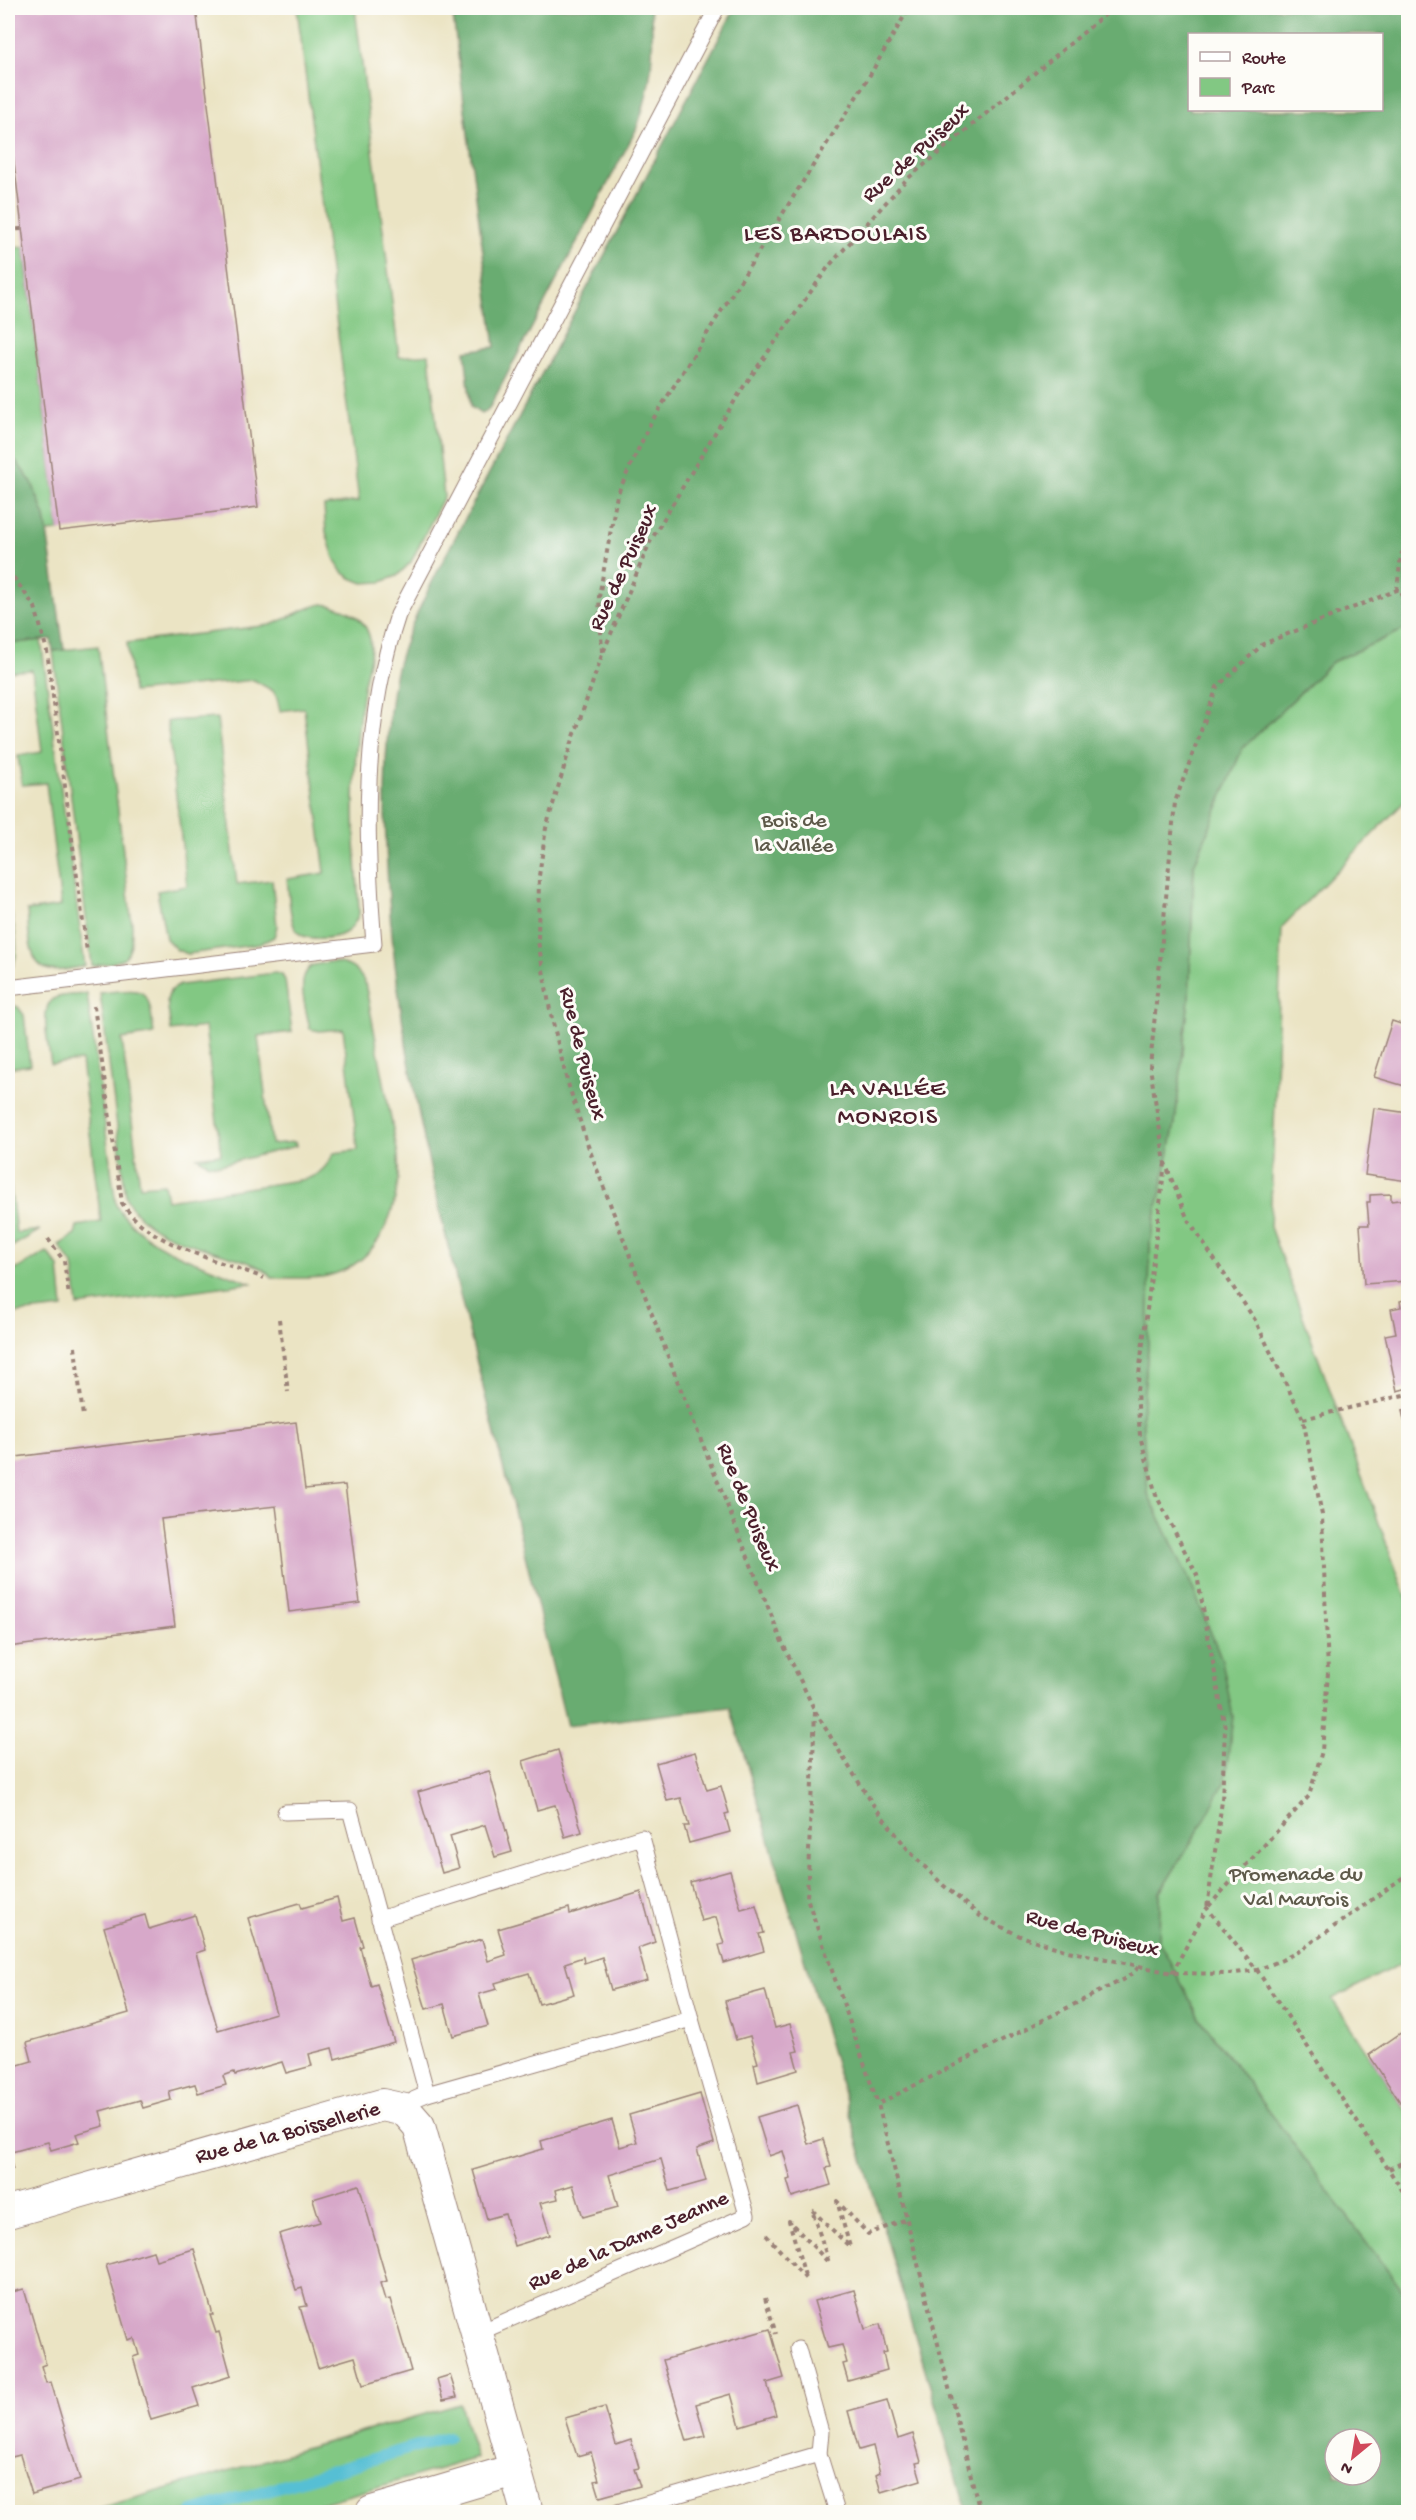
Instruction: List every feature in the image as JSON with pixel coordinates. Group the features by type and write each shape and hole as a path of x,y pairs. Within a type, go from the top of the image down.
{"street":[{"name":"Rue de la Boissellerie","path":"8,2212 382,2105 416,2102 419,2127 527,2512"},
{"path":"372,2512 514,2470"}],"lane":[{"path":"8,988 374,944 367,852 370,765 378,688 385,655 398,615 717,8"},
{"path":"285,1812 350,1810 379,1919 416,2102 691,2019"},
{"name":"Rue de la Dame Jeanne","path":"379,1919 642,1837 747,2215 476,2334"},
{"path":"798,2349 821,2432 819,2454 837,2512"},
{"path":"618,2512 819,2454"}],"path":[{"path":"602,655 599,597 617,495 650,424 867,80 909,8"},
{"name":"Rue de Puiseux","path":"1113,8 906,180 829,266 744,386 650,542 602,655 568,754 546,828 539,876 538,941 550,1010 566,1077 595,1165 677,1380 782,1642 815,1711 874,1806 910,1852 944,1886 980,1916 1029,1939 1068,1951 1172,1973 1229,1974 1257,1970 1301,1950 1408,1874"},
{"path":"8,230 22,229"},
{"path":"1408,543 1401,555 1397,590 1408,602"},
{"path":"8,570 35,607 47,651 87,954"},
{"path":"1172,1973 1207,1908 1309,1796 1322,1751 1328,1673 1322,1515 1303,1419 1255,1320 1188,1220 1166,1163 1150,1068 1175,802 1217,687 1263,644 1397,590 1408,588"},
{"path":"94,1005 122,1203 128,1213 167,1241 264,1278"},
{"path":"1166,1163 1137,1391 1140,1436 1156,1495 1197,1575 1225,1728 1222,1801 1207,1908 1257,1970 1408,2199"},
{"path":"48,1239 64,1261 69,1296"},
{"path":"279,1319 288,1392"},
{"path":"75,1347 83,1417"},
{"path":"1303,1419 1408,1394"},
{"path":"815,1711 807,1898 878,2104 980,2512"},
{"path":"878,2104 1128,1977 1140,1966"},
{"path":"1389,2169 1408,2160"},
{"path":"747,2215 806,2279 789,2221 829,2263 813,2210 850,2247 837,2201 868,2234 907,2219"},
{"path":"765,2298 778,2341"},
{"path":"580,2512 602,2506"}],"green space":[{"path":"297,8 355,8 399,357 429,354 444,496 411,562 397,576 381,582 363,583 341,571 334,558 326,532 324,506 359,501"},
{"path":"452,8 650,8 652,24 649,85 636,130 491,405 486,412 481,414 471,407 465,351 495,347"},
{"name":"Bois de la Vallée","path":"735,8 1408,8 1408,628 1332,662 1242,749 1194,865 1189,998 1175,1123 1150,1242 1148,1348 1142,1415 1148,1494 1188,1577 1222,1660 1233,1717 1225,1781 1203,1823 1160,1892 1159,1941 1199,2017 1408,2298 1408,2512 967,2512 730,1707 567,1726 429,1165 399,998 388,885 385,811 390,713 396,672 405,641 440,566"},
{"path":"24,247 59,531 47,532 45,517 32,483 8,450 8,248"},
{"path":"8,450 32,483 45,517 64,650 53,651 51,639 8,644"},
{"path":"323,604 338,607 357,617 366,628 371,648 361,704 355,779 354,821 359,914 352,927 345,933 334,937 312,938 296,930 291,913 287,879 325,873 304,708 280,711 273,691 254,680 133,692 127,643 270,625"},
{"name":"Promenade du Val Maurois","path":"1408,628 1408,798 1282,927 1270,1227 1408,1602 1408,1960 1332,1999 1408,2114 1408,2298 1199,2017 1159,1941 1160,1892 1203,1823 1222,1660 1188,1577 1148,1494 1142,1415 1148,1348 1150,1242 1175,1123 1189,998 1194,865 1242,749 1332,662"},
{"path":"41,640 85,966 60,970 46,969 40,965 35,959 30,943 27,911 61,906 46,783 22,785 18,756 42,752 32,670 8,672 8,644"},
{"path":"98,646 132,937 131,946 125,957 113,963 92,966 53,651"},
{"path":"217,718 237,884 272,880 277,926 274,937 260,944 188,954 177,950 166,939 157,891 187,886 167,721"},
{"path":"8,911 11,911 16,952 13,967 8,973"},
{"path":"329,962 351,967 359,973 365,983 398,1155 396,1193 384,1229 362,1259 346,1269 327,1276 272,1278 251,1263 190,1244 158,1230 134,1210 126,1197 100,993 137,991 143,994 150,1007 154,1034 122,1039 140,1186 164,1184 167,1200 306,1179 323,1169 334,1153 358,1150 343,1029 319,1031 310,1029 304,1004 303,985 308,970 314,965"},
{"path":"275,973 282,975 285,980 292,1032 258,1036 271,1144 295,1142 296,1146 220,1165 209,1164 197,1157 221,1154 205,1027 171,1031 167,1000 170,991 180,985"},
{"path":"87,994 116,1205 142,1234 176,1254 251,1283 78,1306 73,1265 59,1245 75,1235 77,1226 101,1222 81,1061 51,1064 46,1011 49,1004 57,997"},
{"path":"8,1004 18,1007 24,1015 30,1065 8,1068"},
{"path":"8,1167 16,1233 40,1230 8,1249"},
{"path":"47,1252 59,1267 63,1308 8,1314 8,1274"},
{"path":"460,2404 476,2458 292,2512 86,2512"}],"building":[{"path":"8,8 196,8 258,507 59,531 8,113"},
{"path":"1408,1001 1408,1087 1374,1077 1392,1021 1401,1024"},
{"path":"1374,1108 1408,1113 1408,1181 1365,1175"},
{"path":"1391,1194 1391,1201 1408,1199 1408,1281 1364,1284 1360,1225 1369,1225 1367,1202 1370,1202 1370,1195"},
{"path":"1408,1299 1408,1388 1397,1391 1385,1335 1396,1333 1391,1309 1401,1307 1400,1301"},
{"path":"1408,1410 1408,1435 1402,1411"},
{"path":"296,1422 305,1489 345,1485 360,1603 289,1612 276,1506 161,1519 175,1626 8,1647 8,1458"},
{"path":"558,1750 582,1832 565,1837 555,1805 537,1810 523,1761"},
{"path":"695,1752 707,1790 721,1786 729,1813 725,1814 730,1832 689,1843 684,1826 689,1826 681,1798 667,1801 656,1763"},
{"path":"489,1771 512,1852 495,1857 485,1825 450,1836 459,1868 442,1873 418,1792"},
{"path":"730,1871 741,1909 756,1905 764,1933 759,1934 764,1951 724,1963 719,1945 724,1944 716,1917 701,1921 690,1882"},
{"path":"641,1892 655,1942 638,1948 647,1980 611,1990 602,1957 584,1963 583,1957 565,1963 574,1994 539,2004 529,1973 495,1983 497,1989 479,1994 488,2026 453,2036 444,2004 426,2009 411,1960 482,1939 488,1961 506,1955 498,1929 569,1908 570,1914"},
{"path":"337,1898 343,1921 355,1918 371,1986 377,1984 394,2042 335,2059 332,2048 309,2054 312,2066 286,2073 282,2062 235,2075 234,2072 223,2076 226,2085 198,2093 195,2084 169,2091 171,2100 143,2108 140,2100 100,2111 104,2126 76,2134 79,2142 51,2150 48,2142 8,2153 8,2068 32,2061 27,2042 129,2013 104,1927 145,1915 149,1929 195,1915 205,1950 196,1953 218,2030 276,2013 248,1918 300,1903 302,1908"},
{"path":"765,1990 775,2028 790,2024 798,2051 793,2052 798,2070 758,2082 754,2064 758,2063 750,2036 736,2040 725,2001"},
{"path":"1408,2028 1408,2101 1402,2105 1369,2055"},
{"path":"700,2094 714,2143 697,2149 706,2181 670,2191 661,2159 609,2175 618,2207 583,2217 573,2185 556,2190 558,2199 540,2203 550,2235 514,2246 505,2214 487,2219 473,2170 543,2149 541,2141 612,2120 620,2147 637,2142 629,2115"},
{"path":"797,2105 808,2144 823,2139 831,2167 826,2168 831,2185 792,2197 787,2180 791,2179 783,2151 769,2156 757,2117"},
{"path":"8,2153 13,2169 8,2171"},
{"path":"359,2185 387,2281 380,2283 385,2300 390,2299 411,2371 363,2385 355,2357 318,2368 300,2307 307,2306 302,2288 296,2290 279,2234 320,2222 313,2199"},
{"path":"194,2249 213,2315 210,2315 216,2333 219,2332 231,2376 193,2388 199,2406 151,2420 133,2357 139,2355 134,2338 128,2340 106,2265 153,2251 156,2260"},
{"path":"24,2289 46,2364 41,2366 46,2383 51,2382 80,2480 32,2494 20,2455 8,2458 8,2293"},
{"path":"854,2290 865,2329 880,2324 887,2352 883,2353 887,2370 848,2381 843,2364 847,2363 842,2345 828,2348 814,2301"},
{"path":"770,2329 784,2378 767,2383 776,2415 740,2426 731,2394 696,2404 705,2436 687,2441 663,2360"},
{"path":"450,2375 457,2397 443,2400 437,2379"},
{"path":"887,2400 898,2439 913,2434 921,2462 916,2463 921,2480 881,2492 876,2475 880,2473 873,2446 859,2450 848,2411"},
{"path":"605,2407 616,2445 631,2440 639,2468 634,2469 640,2486 600,2497 595,2481 599,2480 591,2452 577,2456 565,2418"}],"waterway":[{"path":"193,2512 448,2437"}],"district":[{"name":"LES BARDOULAIS","path":"836,235"},
{"name":"LA VALLÉE MONROIS","path":"888,1104"}]}
